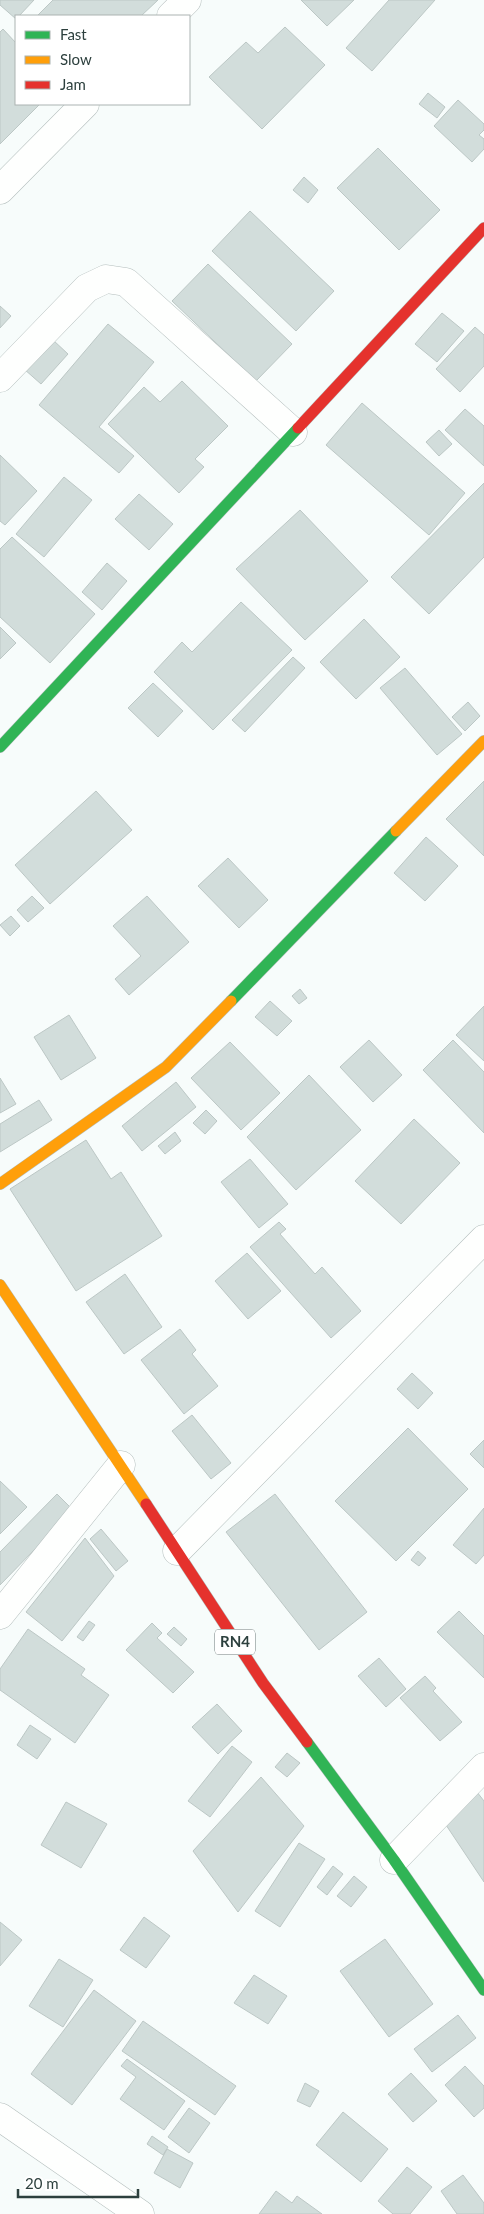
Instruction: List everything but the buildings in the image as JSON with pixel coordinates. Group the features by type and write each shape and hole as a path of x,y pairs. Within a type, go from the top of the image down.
{"main road":[{"path":"0,747 484,228"},
{"path":"0,1184 116,1104 166,1066 484,741"},
{"name":"RN4","path":"0,1285 121,1465 263,1683 394,1860 484,1990"}],"street":[{"path":"172,15 187,0"},
{"path":"0,190 84,105"},
{"path":"0,378 88,288 106,279 126,282 294,432"},
{"path":"176,1551 484,1239"},
{"path":"0,1615 121,1465"},
{"path":"394,1860 484,1767"},
{"path":"0,2117 140,2214"}],"traffic: fast":[{"path":"0,747 298,428"},
{"path":"231,1001 396,831"},
{"path":"307,1742 394,1860 484,1990"}],"traffic: slow":[{"path":"396,831 484,741"},
{"path":"0,1184 166,1067 231,1001"},
{"path":"0,1285 146,1504"}],"traffic: jam":[{"path":"298,428 484,228"},
{"path":"146,1504 263,1683 307,1742"}]}
